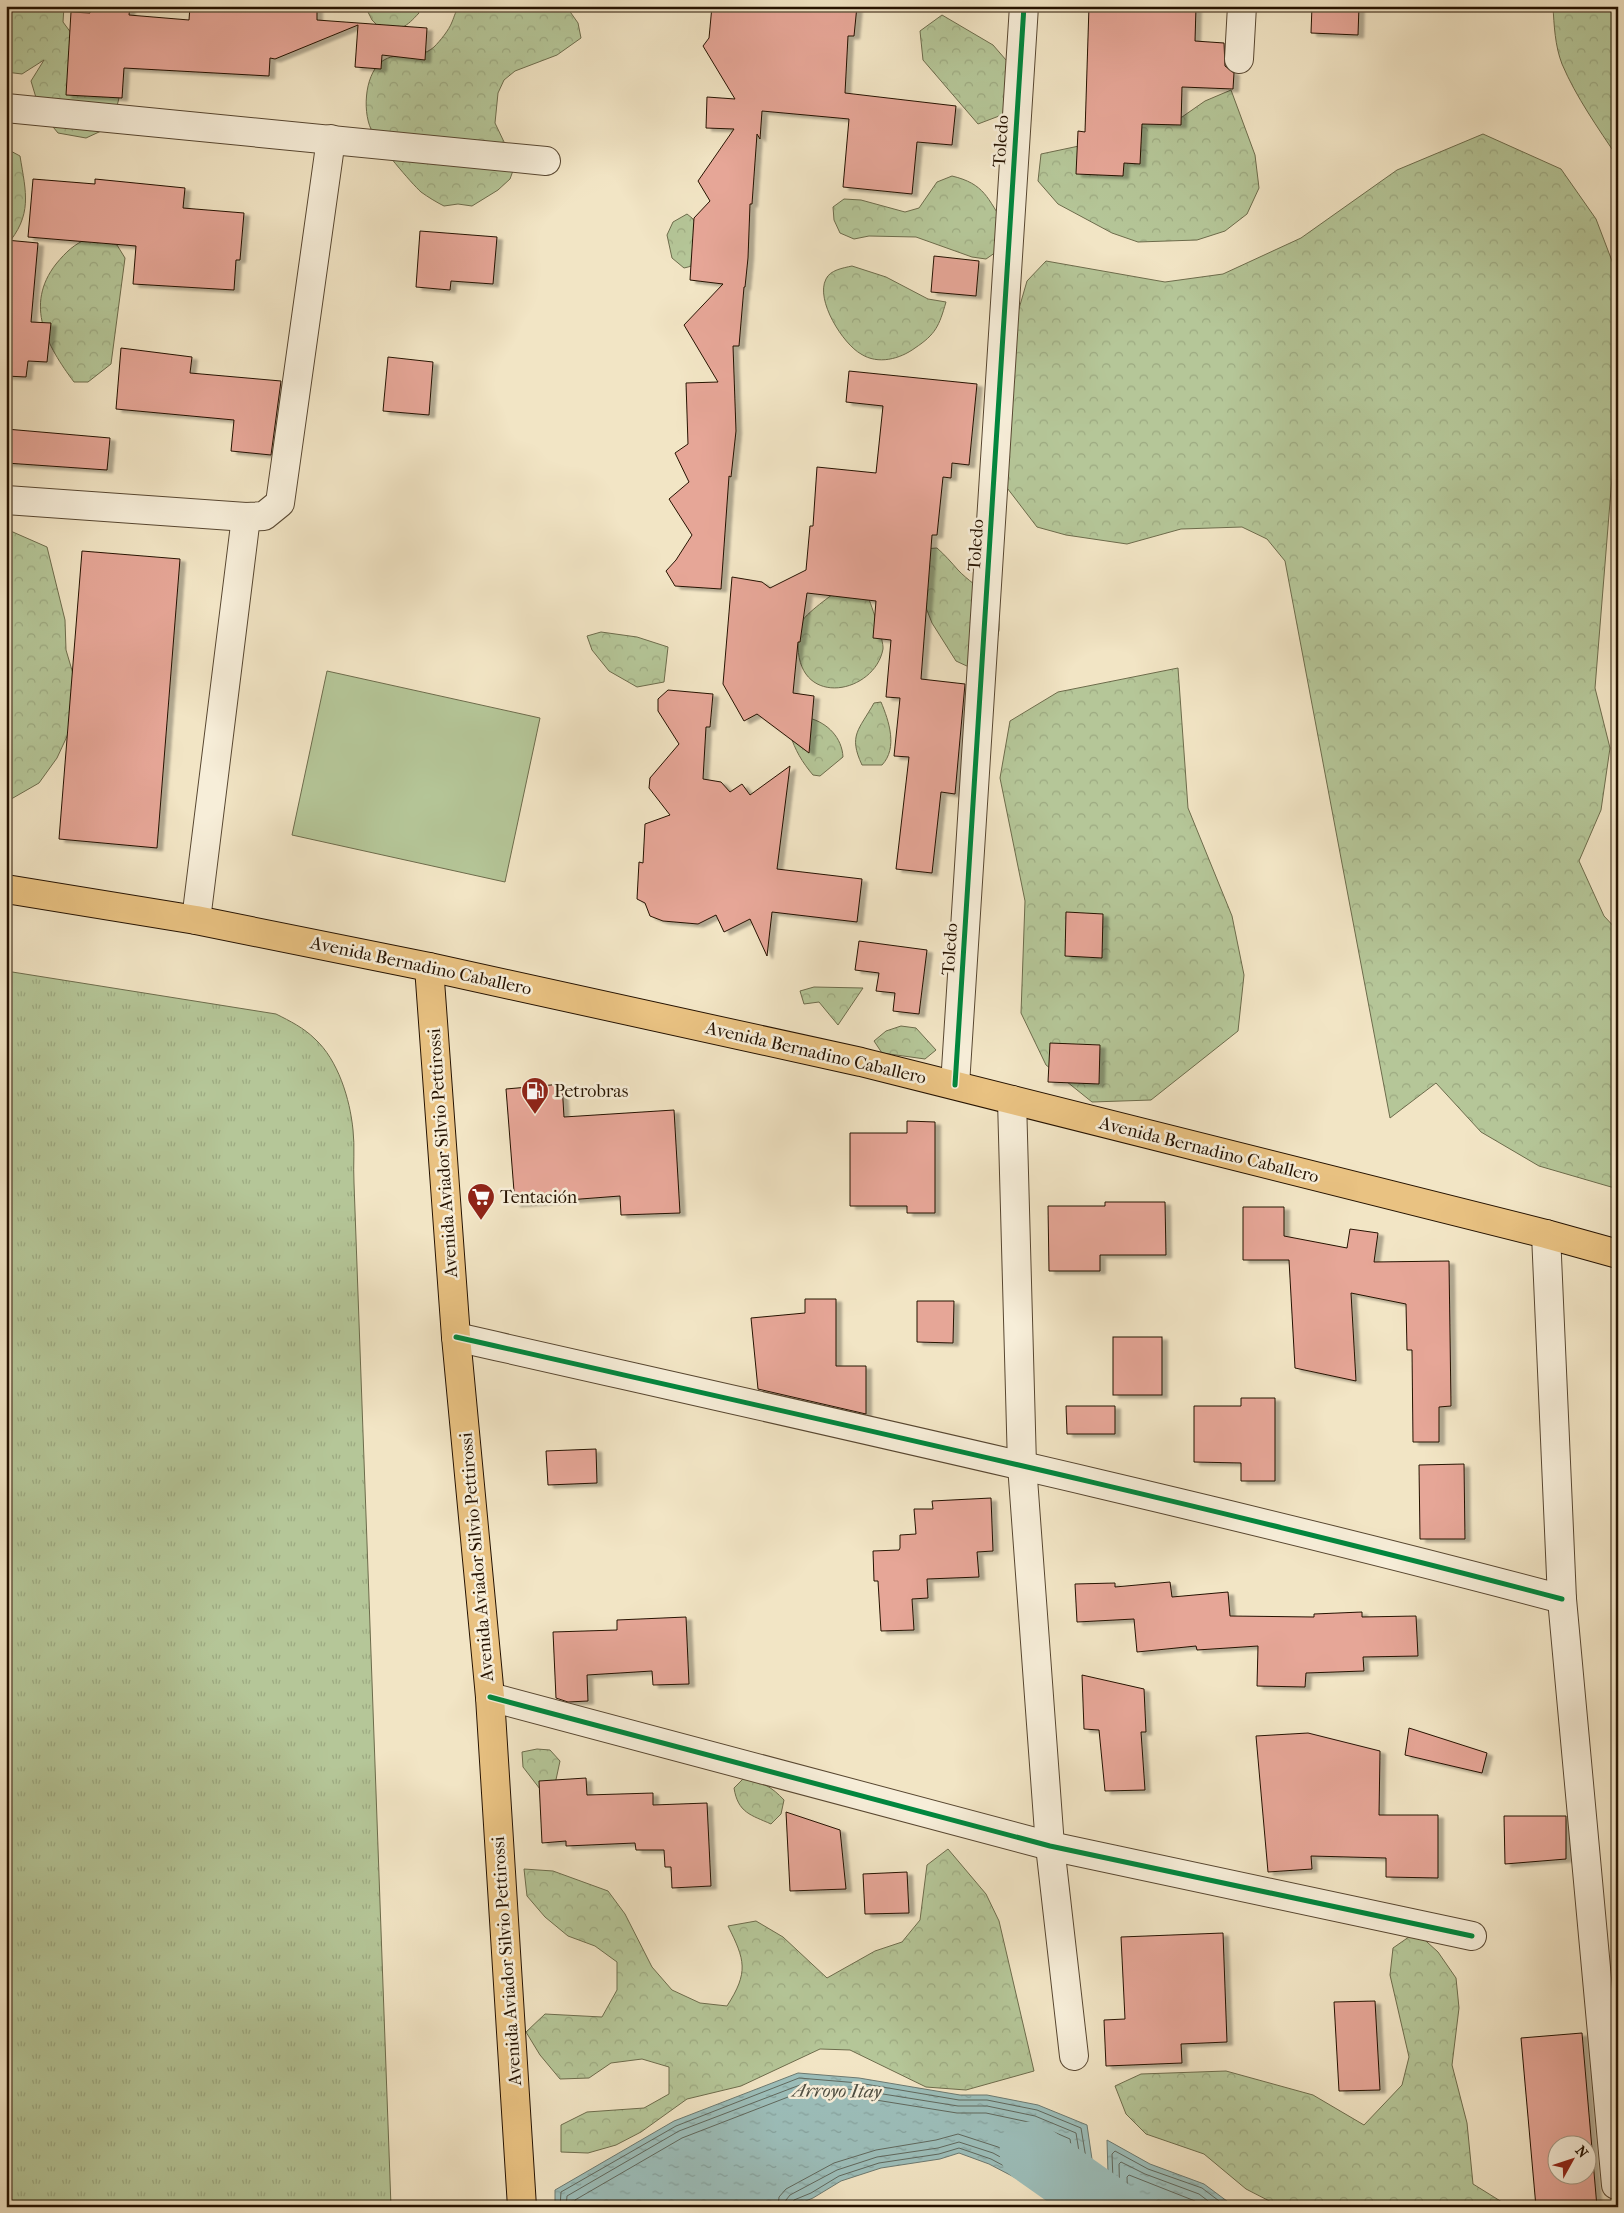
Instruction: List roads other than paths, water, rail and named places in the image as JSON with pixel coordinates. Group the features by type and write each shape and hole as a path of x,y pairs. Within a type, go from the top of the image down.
{"main road":[{"name":"Avenida Bernadino Caballero","path":"6,889 196,920 429,967 861,1062 1546,1234 1618,1254"},
{"name":"Avenida Aviador Silvio Pettirossi","path":"429,967 456,1337 490,1697 522,2207"}],"street":[{"name":"Toledo","path":"955,1086 1024,6"},
{"path":"1238,59 1242,6"},
{"path":"6,108 546,161"},
{"path":"6,500 246,517 264,516 280,503 331,139"},
{"path":"196,920 246,517"},
{"path":"1012,1100 1022,1465 1050,1846 1074,2056"},
{"path":"1546,1234 1562,1599 1616,2185"},
{"path":"456,1337 1022,1465 1562,1599"},
{"path":"490,1697 1050,1846 1472,1936"}],"water":[{"path":"798,2073 859,2078 960,2095 987,2095 1038,2105 1087,2125 1099,2207 1061,2207 1035,2188 989,2164 959,2153 940,2159 881,2168 841,2181 813,2198 791,2207 555,2207 555,2190 674,2121"},
{"path":"1107,2140 1150,2164 1204,2184 1235,2207 1109,2207"}],"waterway":[{"name":"Arroyo Itay","path":"1030,2152 1108,2207"}],"place":[{"name":"Petrobras","path":"535,1115"},
{"name":"Tentación","path":"481,1221"}]}
